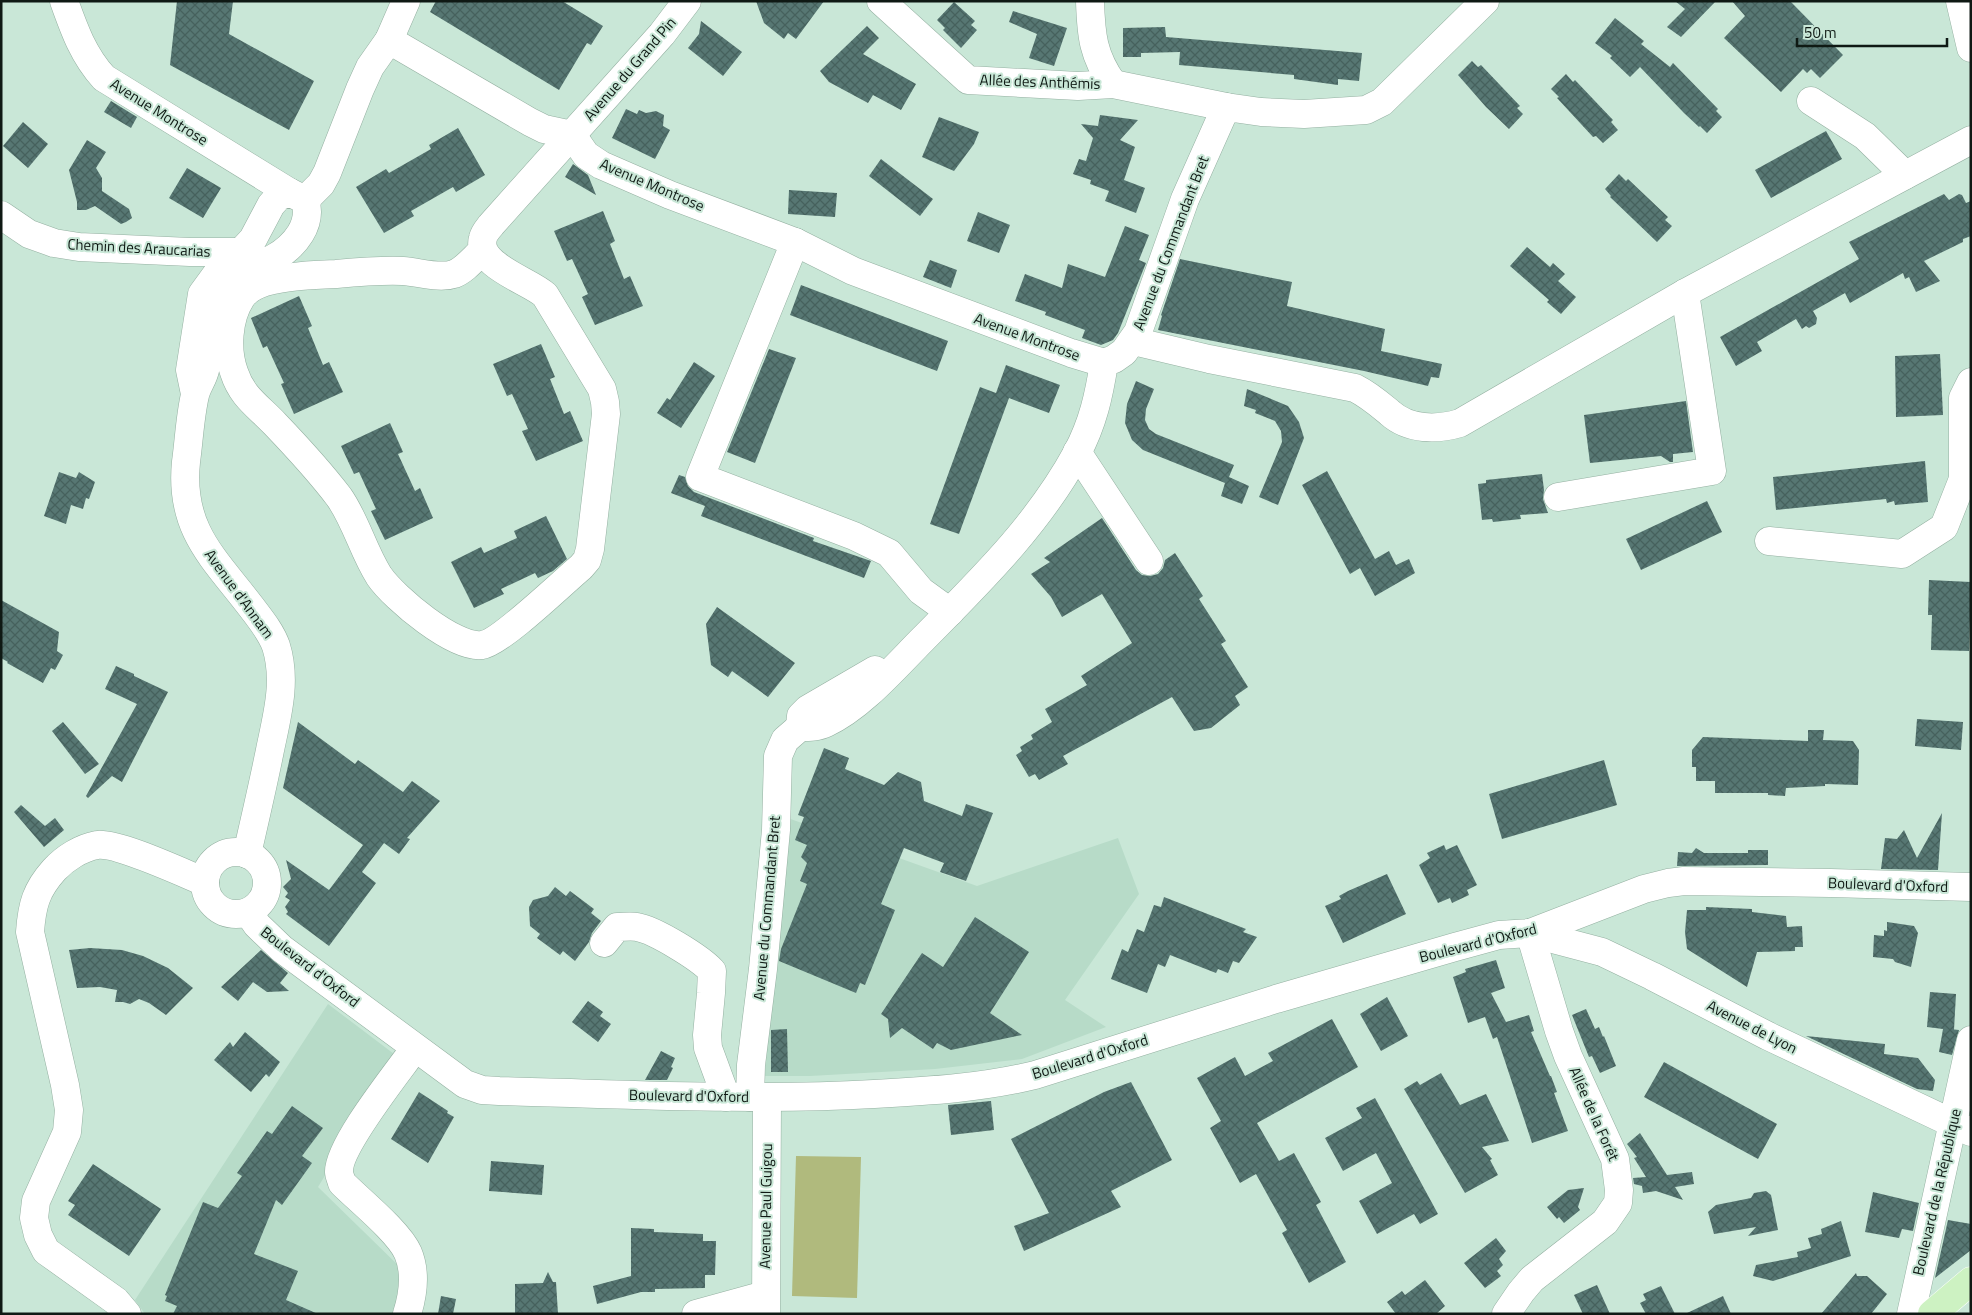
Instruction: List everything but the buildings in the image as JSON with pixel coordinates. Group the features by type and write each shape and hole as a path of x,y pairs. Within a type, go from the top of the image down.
{"main road":[{"path":"1932,1314 1967,1283"}],"street":[{"name":"Avenue Montrose","path":"64,1 75,32 91,63 104,78 297,196"},
{"path":"297,196 318,188 327,173 370,67 389,40 406,1"},
{"name":"Avenue du Grand Pin","path":"483,250 483,239 491,225 662,34 686,1"},
{"name":"Allée des Anthémis","path":"881,1 968,80 1078,86 1113,84 1226,107"},
{"path":"1090,1 1095,51 1102,68 1113,84"},
{"path":"1226,107 1261,112 1304,114 1366,110 1382,102 1485,1"},
{"path":"1960,1 1971,48"},
{"path":"389,40 530,122 557,133 572,135"},
{"path":"1811,101 1864,136 1905,175"},
{"name":"Avenue du Commandant Bret","path":"748,1097 765,951 776,830 778,756 785,740 800,727 801,716 808,709 871,673 924,638 1014,544 1047,501 1077,452 1093,416 1099,396 1104,363 1114,360 1124,352 1133,342 1138,332 1185,199 1226,107"},
{"name":"Avenue Montrose","path":"572,135 586,155 600,164 670,195 795,242 853,271 1070,353 1104,363"},
{"path":"1133,342 1355,388 1371,396 1390,414 1402,421 1419,426 1444,428 1460,423 1685,294 1971,140"},
{"name":"Avenue d'Annam","path":"195,394 190,370 202,294 221,268 241,252 259,231 270,205 278,197 297,196 308,216 305,226 298,237 274,258 231,281 222,295 215,312 205,371 195,394 186,464 188,510 195,530 206,550 268,629 280,666 281,687 277,719 247,854"},
{"name":"Chemin des Araucarias","path":"1,215 29,234 54,243 79,247 190,252 284,251"},
{"path":"795,242 700,476 854,536 889,553 922,591 950,612"},
{"path":"483,250 495,264 510,275 537,288 545,295 602,388 606,414 590,549 587,560 498,638 481,645 471,645 459,641 436,627 398,596 380,577 352,519 339,497 274,423 242,391 233,371 230,356 230,333 235,308 242,296 251,288 264,283 289,277 375,271 403,271 443,276 453,274 462,269 483,250"},
{"path":"190,252 201,264 207,285"},
{"path":"1558,496 1712,471 1685,294"},
{"path":"1769,541 1902,554 1944,527 1962,479 1963,398 1971,382"},
{"path":"1077,452 1149,561"},
{"path":"127,1314 116,1301 46,1251 34,1218 36,1201 66,1132 69,1110 30,932 31,910 42,883 59,865 76,852 98,845 117,847 205,882"},
{"path":"228,853 247,854 256,859 263,867 267,877 267,888 264,898 248,912 228,913 218,909 211,902 206,892 206,872 219,857 228,853"},
{"name":"Boulevard d'Oxford","path":"248,912 257,925 282,949 465,1084 482,1090 748,1097 905,1092 967,1088 1007,1081 1044,1072 1267,1002 1463,944 1500,935 1530,932 1644,889 1668,883 1684,881 1971,887"},
{"path":"1602,904 1596,918 1594,930 1596,942 1602,952"},
{"path":"604,943 617,927 637,927 654,933 703,962 712,971 707,1035 708,1048 748,1097"},
{"name":"Avenue de Lyon","path":"1530,932 1602,952 1768,1036 1962,1128"},
{"name":"Allée de la Forêt","path":"1506,1314 1532,1279 1605,1222 1616,1208 1619,1197 1618,1171 1615,1159 1562,1039 1530,932"},
{"name":"Boulevard de la République","path":"1911,1314 1922,1259 1962,1128 1971,1040"},
{"path":"408,1314 413,1282 408,1254 400,1239 342,1183 339,1172 341,1159 349,1141 416,1048"},
{"name":"Avenue Paul Guigou","path":"748,1097 766,1304"},
{"path":"1922,1259 1926,1275 1935,1286 1948,1290 1967,1283"},
{"path":"696,1314 766,1304"}],"shaded area":[{"path":"785,817 977,886 1118,838 1139,894 1065,1000 1106,1027 1022,1059 935,1069 810,1076 765,1076"},
{"path":"328,1004 398,1057 318,1187 404,1271 400,1314 145,1314 135,1300"}],"green space":[{"path":"796,1156 861,1157 857,1298 792,1296"}]}
